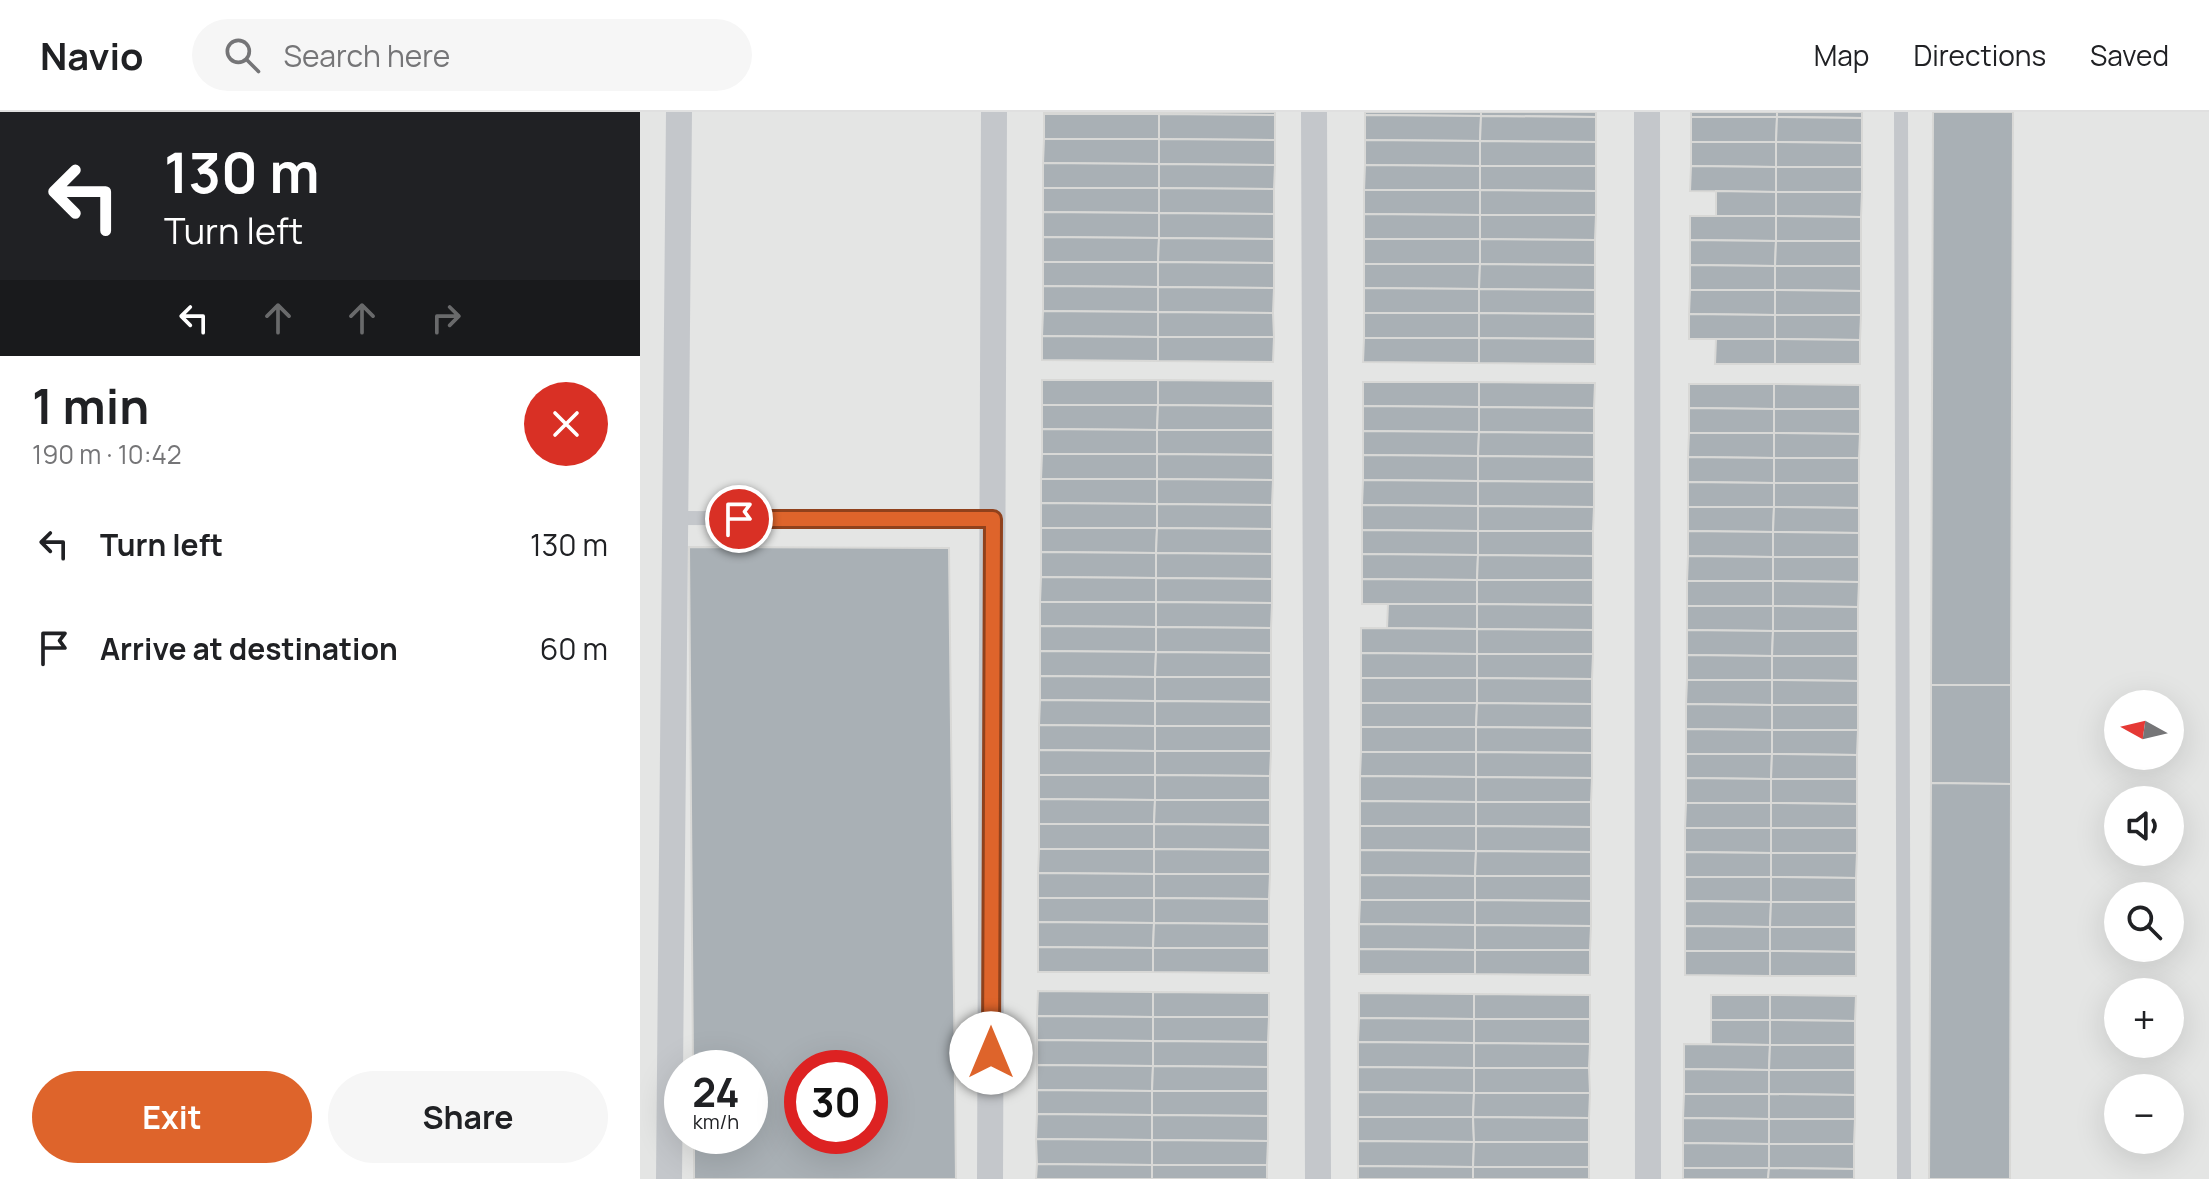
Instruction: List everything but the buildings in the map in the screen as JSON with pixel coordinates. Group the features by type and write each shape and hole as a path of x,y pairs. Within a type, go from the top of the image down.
{"street":[{"path":"669,1179 679,112"},
{"path":"990,1179 994,112"},
{"path":"1314,112 1318,1179"},
{"path":"1647,112 1648,1179"}],"lane":[{"path":"1901,112 1904,1179"},
{"path":"675,518 993,519"}],"shaded area":[{"path":"640,112 2209,112 2209,1179 640,1179"}],"route":[{"path":"739,519 993,519 991,1053"}]}
